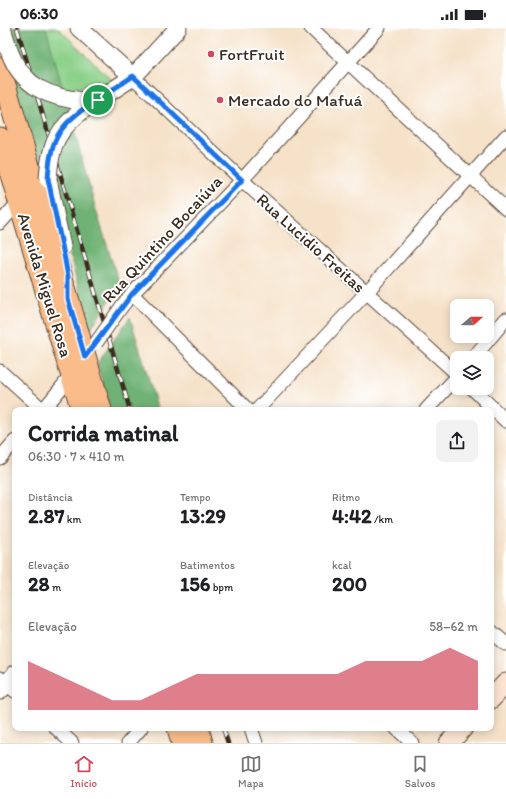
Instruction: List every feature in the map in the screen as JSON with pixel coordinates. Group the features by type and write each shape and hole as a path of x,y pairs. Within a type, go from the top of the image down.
{"main road":[{"name":"Avenida Miguel Rosa","path":"5,60 68,299 91,350 100,407"},
{"name":"Avenida Miguel Rosa","path":"0,138 6,172 19,202 81,407"},
{"path":"494,695 506,683"},
{"path":"179,731 182,743"},
{"path":"199,731 202,743"},
{"path":"449,743 460,731"}],"street":[{"path":"2,28 5,60 13,62 18,70 34,85 43,92 65,99 90,103"},
{"name":"Rua Lucidio Freitas","path":"79,28 133,76 242,180 450,370"},
{"path":"68,299 68,277 48,179 52,152 57,137 72,118 90,103 133,76 178,28"},
{"path":"311,28 506,209"},
{"name":"Rua Quintino Bocaiúva","path":"45,407 72,375 132,294 242,180 379,28"},
{"path":"260,407 366,292 506,136"},
{"path":"0,223 19,202"},
{"path":"132,294 245,407"},
{"path":"479,351 506,319"},
{"path":"0,371 40,407"},
{"path":"429,407 450,384"},
{"path":"479,395 492,407"},
{"path":"494,409 506,421"},
{"path":"0,458 12,444"},
{"path":"494,634 506,644"},
{"path":"59,731 72,743"},
{"path":"128,743 138,731"},
{"path":"252,731 256,743"},
{"path":"399,731 412,743"}],"green space":[{"path":"7,28 46,28 96,210 120,286 89,331 54,192 53,175 40,165 9,68"},
{"path":"44,28 58,28 113,81 59,91"},
{"path":"130,317 157,407 110,407 97,364"}],"railway":[{"path":"17,28 129,407"},
{"path":"224,731 228,743"}],"place":[{"name":"FortFruit","path":"211,54"},
{"name":"Mercado do Mafuá","path":"220,100"}],"route":[{"path":"133,76 242,180 132,294 85,357 68,299 68,277 53,208 48,179 48,169 57,137 61,130 72,118 98,100 133,76"}]}
